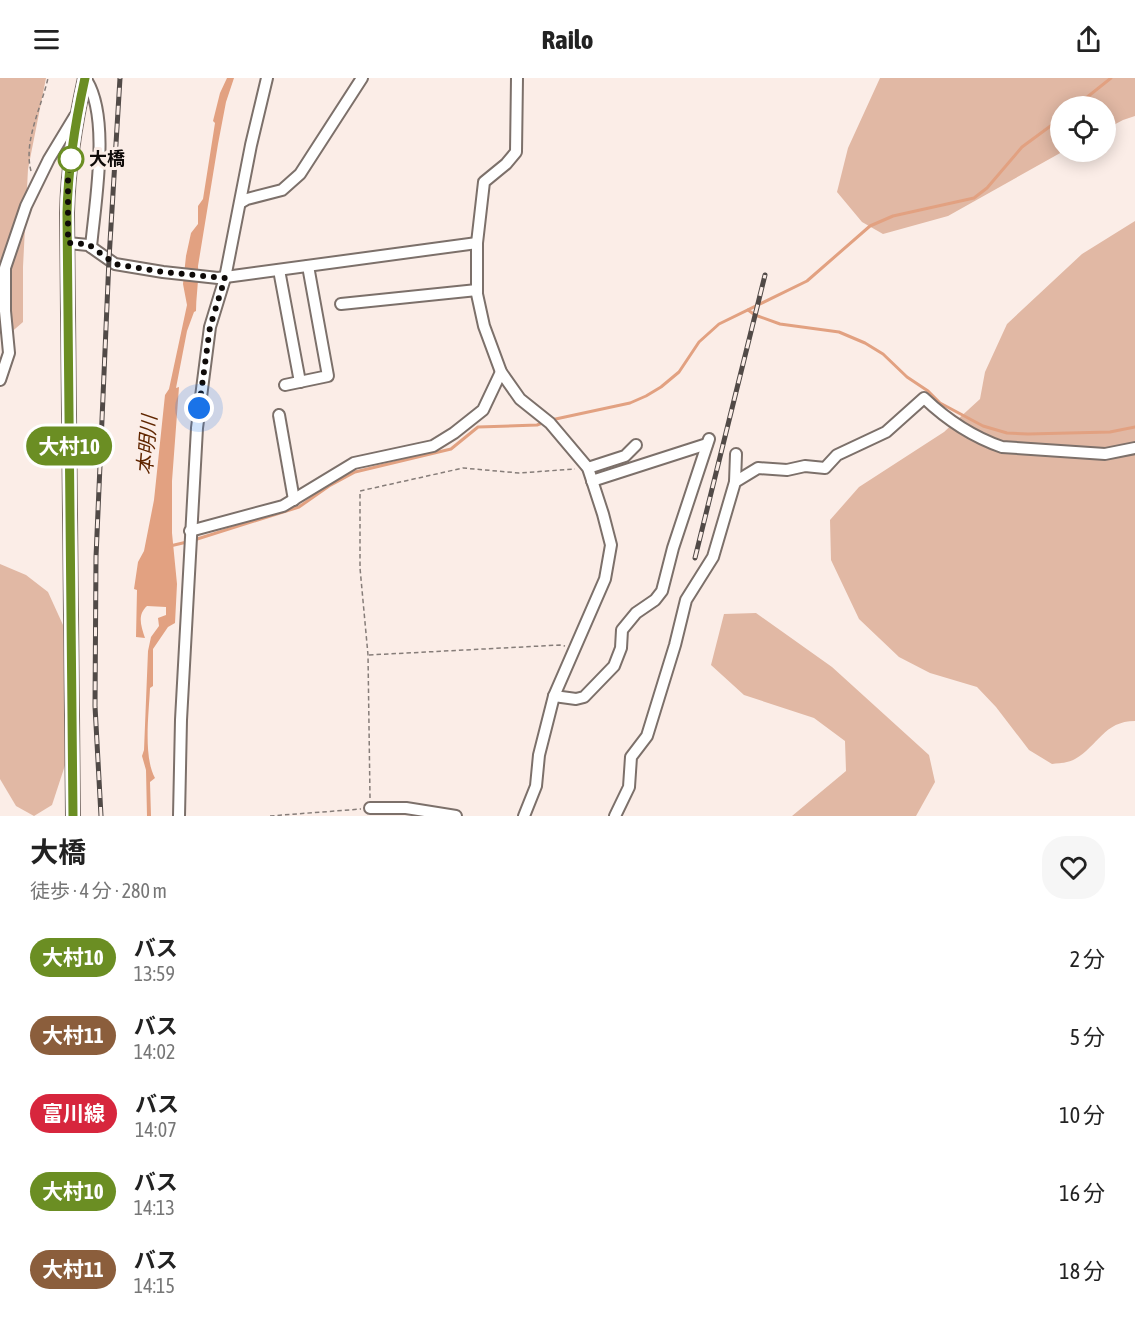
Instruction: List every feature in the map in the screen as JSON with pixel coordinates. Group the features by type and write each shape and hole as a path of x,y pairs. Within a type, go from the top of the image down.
{"street":[{"path":"73,816 68,180 76,114 85,78"},
{"path":"85,78 92,87 100,133 91,247"},
{"path":"179,816 181,720 197,428 208,339 267,78"},
{"path":"240,204 247,199 282,190 300,174 362,78"},
{"path":"518,78 516,152 506,164 484,182 477,243 477,290 484,326 501,372 519,399 546,419 588,468 611,545 605,579 554,696 538,755 536,786 524,816"},
{"path":"0,380 9,353 5,311 5,268 18,226 36,186 76,114"},
{"path":"68,243 88,244 115,264 221,278 477,243"},
{"path":"285,385 328,376 308,266"},
{"path":"279,270 300,382"},
{"path":"341,304 477,290"},
{"path":"190,533 283,506 354,463 433,446 483,410 501,372"},
{"path":"735,482 758,468 787,470 805,466 825,468 837,455 886,432 924,398 941,414 988,442 1002,447 1105,454 1135,448"},
{"path":"279,415 294,500"},
{"path":"554,696 576,699 584,697 614,666 621,648 622,630 636,613 655,600 662,591 672,548 708,442 592,481"},
{"path":"588,468 625,456 636,445"},
{"path":"615,816 629,788 631,757 647,736 675,645 686,600 713,557 735,482 736,454"},
{"path":"370,808 406,808 456,816"}],"path":[{"path":"36,186 30,167 33,122 44,99 48,78"},
{"path":"270,816 370,808 368,655 360,568 360,491 463,468 519,473 588,468"},
{"path":"368,655 560,645 575,650"}],"shaded area":[{"path":"0,78 46,78 28,169 23,322 8,335 0,334"},
{"path":"227,78 234,78 226,102 198,266 196,311 187,331 176,388 179,387 172,481 172,533 177,584 175,623 168,627 153,649 153,686 150,688 148,746 151,769 155,778 150,782 151,816 147,816 146,770 142,756 148,651 151,637 159,626 158,618 166,615 166,607 147,606 144,609 141,625 145,638 136,637 137,590 134,589 138,562 144,551 154,500 165,395 169,389 187,305 183,284 186,256 191,233 198,224 198,206 203,199 215,123 213,121 220,93"},
{"path":"880,78 1135,78 1135,116 1116,124 1116,96 1050,96 1050,159 948,216 883,234 862,222 837,192 848,148"},
{"path":"1135,221 1135,721 1124,722 1108,730 1083,754 1073,760 1052,764 1029,750 996,707 977,687 930,673 899,657 859,619 831,560 830,520 859,487 944,432 980,399 985,372 1007,324 1082,254"},
{"path":"0,564 26,575 48,592 68,636 70,750 52,805 34,816 16,806 0,779"},
{"path":"756,613 832,667 929,755 935,782 916,816 792,816 846,771 845,741 814,718 744,695 711,665 724,614"}],"waterway":[{"path":"1088,96 1111,78"},
{"path":"551,420 630,403 646,396 679,372 699,342 719,324 807,281 870,226 893,216 974,198 987,188 1022,147 1050,126"},
{"path":"748,310 780,324 839,332 865,343 883,354 940,403 983,426 1007,433 1028,434 1110,432 1135,427"},
{"path":"194,540 299,507 329,486 355,472 451,449 478,427 537,425 545,422"},
{"path":"170,546 187,542"}],"railway":[{"path":"101,816 95,706 96,557 109,259 120,78"},
{"path":"695,558 765,275"}],"bus line":[{"name":"大村10","path":"73,816 67,213 68,180 76,114 85,78"}],"place":[{"name":"大橋","path":"71,159"}],"route":[{"path":"71,159 68,180 68,243 88,244 115,264 163,272 225,278 210,327 199,408"}],"water label":[{"name":"本明川","path":"147,445"}]}
